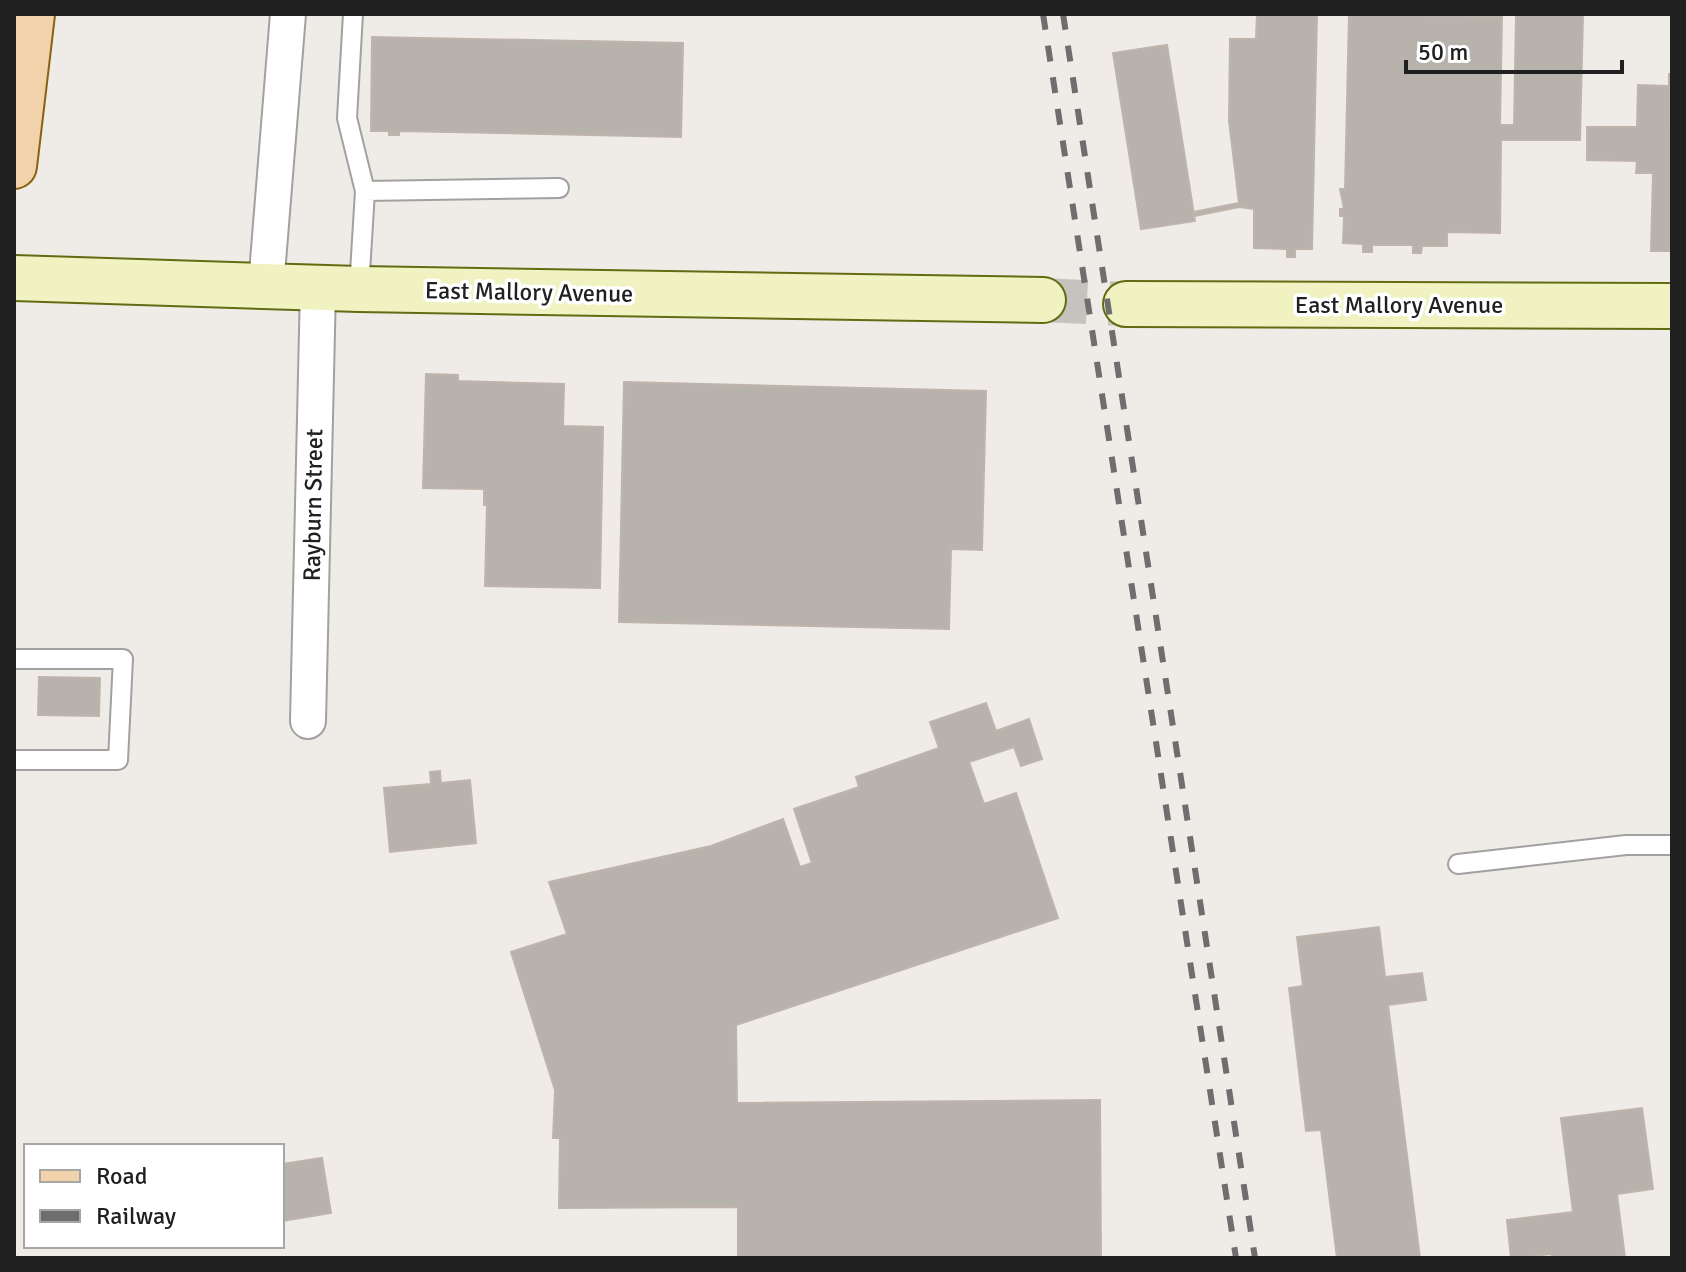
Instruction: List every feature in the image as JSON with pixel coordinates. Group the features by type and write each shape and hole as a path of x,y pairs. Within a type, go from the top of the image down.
{"main road":[{"path":"14,166 20,67 32,14"},
{"name":"East Mallory Avenue","path":"14,278 338,289 1043,300"},
{"name":"East Mallory Avenue","path":"1126,304 1672,306"}],"street":[{"path":"266,286 288,14"},
{"name":"Rayburn Street","path":"308,721 338,289"}],"lane":[{"path":"338,289 365,191 347,118 353,14"},
{"path":"365,191 559,188"},
{"path":"14,659 123,659 118,760 14,760"},
{"path":"1458,864 1626,845 1672,845"}],"building":[{"path":"1257,14 1317,14 1312,249 1295,249 1295,257 1287,257 1287,249 1254,248 1254,209 1239,207 1194,216 1193,212 1239,203 1229,121 1230,39 1256,39"},
{"path":"1349,14 1502,17 1500,125 1514,125 1516,14 1583,14 1580,140 1501,140 1500,233 1447,232 1447,246 1422,246 1421,253 1413,253 1413,245 1372,245 1372,252 1363,252 1363,244 1343,243 1344,216 1340,216 1340,209 1344,209 1340,189 1345,189"},
{"path":"372,37 683,43 681,137 399,131 399,135 389,135 389,131 371,131"},
{"path":"1167,45 1195,221 1141,229 1113,53"},
{"path":"1669,73 1672,251 1651,251 1653,173 1636,173 1637,161 1587,160 1587,127 1637,127 1638,85 1669,86"},
{"path":"426,374 458,375 458,381 564,384 563,426 603,427 600,588 485,586 487,505 484,505 484,489 423,488"},
{"path":"624,382 986,391 982,550 951,549 949,629 619,622"},
{"path":"39,677 100,678 99,716 38,715"},
{"path":"986,703 996,731 1029,719 1042,759 1021,766 1014,747 969,762 984,804 1016,793 1058,918 736,1025 737,1103 1100,1100 1101,1258 738,1258 738,1207 559,1208 560,1138 553,1138 555,1090 511,952 567,934 549,882 711,846 783,819 800,867 812,863 794,809 859,787 856,777 939,748 930,722"},
{"path":"440,771 441,783 470,780 476,843 390,852 384,788 431,784 430,772"},
{"path":"1379,927 1385,977 1422,973 1426,1000 1388,1005 1420,1258 1337,1258 1321,1130 1306,1131 1289,988 1303,986 1297,937"},
{"path":"1642,1108 1653,1189 1617,1194 1625,1258 1552,1258 1552,1254 1511,1258 1507,1220 1573,1212 1561,1118"},
{"path":"322,1158 331,1213 284,1221 284,1164"}],"tunnel":[{"path":"1043,300 1126,304"}],"railway":[{"path":"1043,14 1236,1258"},
{"path":"1063,14 1255,1258"}]}
